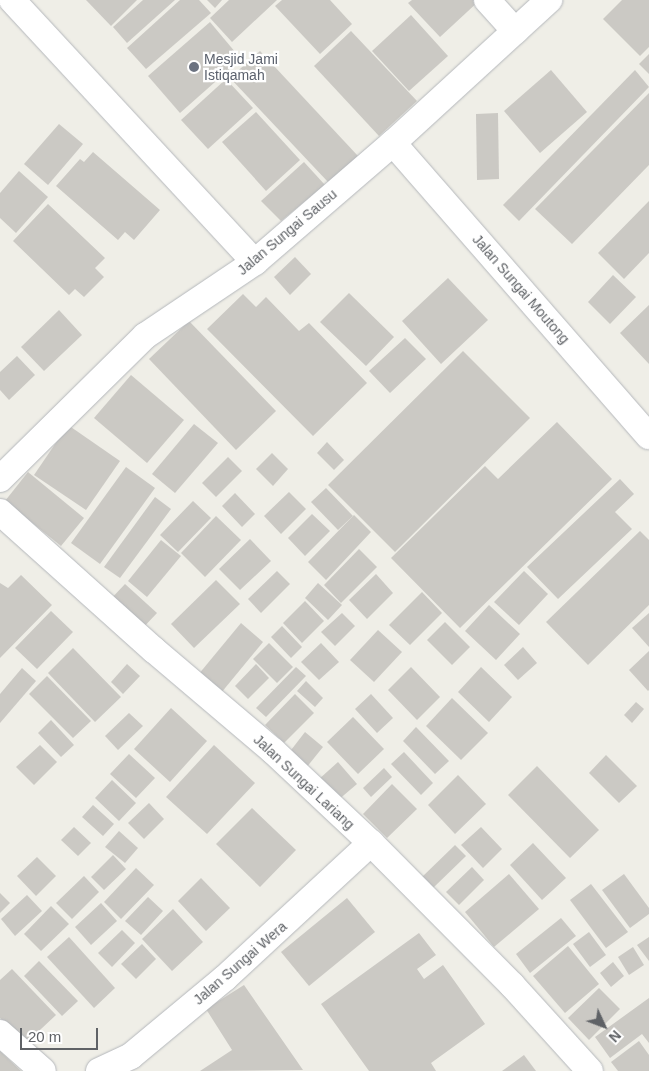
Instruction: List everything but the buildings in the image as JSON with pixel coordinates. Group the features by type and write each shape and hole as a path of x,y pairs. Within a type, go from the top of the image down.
{"street":[{"path":"12,0 255,262"},
{"path":"487,0 515,31"},
{"name":"Jalan Sungai Sausu","path":"0,479 145,336 255,262 392,143 549,0"},
{"name":"Jalan Sungai Moutong","path":"392,143 649,436"},
{"name":"Jalan Sungai Lariang","path":"0,512 154,650 273,751 371,843 512,985 590,1071"},
{"name":"Jalan Sungai Wera","path":"99,1071 137,1063 225,978 371,843"},
{"path":"0,1033 43,1071"}],"place":[{"name":"Mesjid Jami Istiqamah","path":"194,67"}]}
